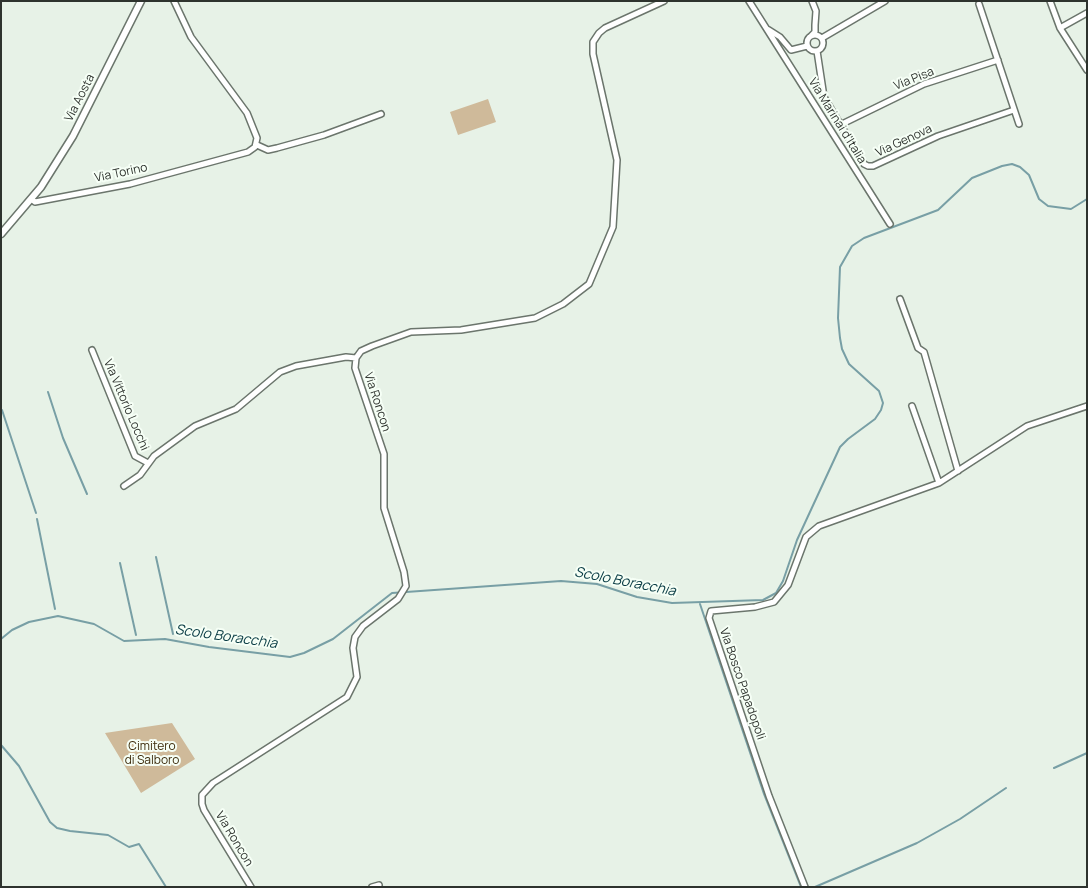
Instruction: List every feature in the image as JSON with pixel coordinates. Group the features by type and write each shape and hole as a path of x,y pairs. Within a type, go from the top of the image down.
{"street":[{"name":"Via Aosta","path":"31,199 73,136 141,1"},
{"path":"174,1 191,37 247,113 253,126 257,145 268,150 277,148 324,136 381,114"},
{"name":"Via Roncon","path":"251,887 204,810 202,795 213,784 347,697 357,677 353,648 355,637 363,626 403,593 404,572 384,508 384,454 355,368 356,358 361,351 411,332 461,330 534,318 563,304 589,284 613,227 617,160 593,54 593,42 605,28 664,1"},
{"name":"Via Marinai d'Italia","path":"749,1 890,224"},
{"path":"812,1 816,11 816,25 815,32 808,39 807,46 812,51 817,51 823,46 822,38"},
{"path":"1050,1 1060,28 1087,70"},
{"path":"822,38 882,2"},
{"path":"979,4 1019,124"},
{"path":"1060,28 1087,13"},
{"name":"Via Marinai d'Italia","path":"767,28 780,37 791,50 807,46"},
{"path":"811,36 816,35 822,38"},
{"name":"Via Genova","path":"817,51 824,97 864,164 873,166 938,136 1014,110"},
{"name":"Via Pisa","path":"840,125 917,88 998,60"},
{"name":"Via Torino","path":"31,199 36,202 130,184 248,152 257,145"},
{"path":"1,234 31,199"},
{"path":"900,299 918,348 924,352 958,471"},
{"name":"Via Vittorio Locchi","path":"92,350 135,456 148,463"},
{"name":"Via Vittorio Locchi","path":"124,486 140,474 148,463 196,426 236,409 280,372 296,366 346,357 356,358"},
{"path":"912,406 939,483"},
{"name":"Via Bosco Papadopoli","path":"805,887 769,796 709,618 711,611 755,607 774,602 788,585 800,547 810,532 939,483 1027,426 1087,406"},
{"path":"372,887 379,885"}],"green space":[{"path":"488,99 496,122 458,135 450,112"},
{"name":"Cimitero di Salboro","path":"172,723 195,759 141,793 105,733"}],"waterway":[{"name":"Scolo Boracchia","path":"1,639 12,630 29,622 58,616 94,624 124,641 165,639 209,647 290,657 304,653 333,639 392,593 561,581 597,584 637,597 672,603 763,600 776,593 783,581 797,540 840,447 875,419 883,403 879,391 849,364 842,349 838,318 840,267 852,246 864,238 938,210 972,178 1002,166 1012,164 1020,167 1029,175 1039,199 1048,206 1071,209 1087,199"},
{"path":"48,392 63,438 87,494"},
{"path":"2,410 36,513"},
{"path":"37,519 55,609"},
{"path":"156,557 173,634"},
{"path":"120,563 136,635"},
{"path":"700,604 764,794 801,887"},
{"path":"1,745 19,766 50,822 57,828 70,831 108,835 129,847 139,844 166,887"},
{"path":"1054,768 1087,753"},
{"path":"815,887 917,843 960,819 1006,788"}]}
